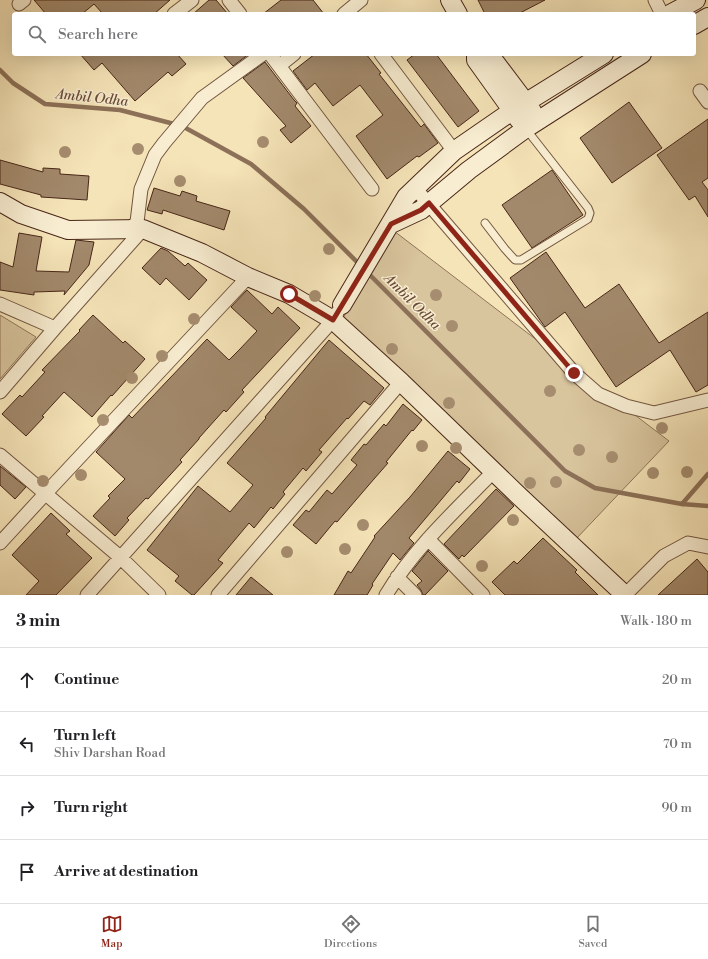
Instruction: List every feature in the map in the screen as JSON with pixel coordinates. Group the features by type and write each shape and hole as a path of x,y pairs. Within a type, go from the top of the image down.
{"street":[{"path":"177,12 192,0"},
{"path":"229,0 238,12"},
{"path":"349,12 362,0"},
{"path":"450,0 457,12"},
{"path":"655,0 661,12"},
{"path":"674,12 696,0"},
{"path":"696,23 708,17"},
{"path":"0,392 137,229 141,189 155,155 164,143 202,98 260,56"},
{"path":"272,56 372,190"},
{"path":"279,66 292,56"},
{"path":"383,56 454,151"},
{"path":"476,56 476,60 518,106 532,124"},
{"path":"490,56 518,106"},
{"path":"88,595 337,313 406,197 454,151 518,106 601,56"},
{"path":"391,224 421,210 469,170 532,124 639,56"},
{"path":"700,91 708,102"},
{"path":"415,188 574,373 598,394 626,406 654,413 708,400"},
{"path":"0,202 21,214 68,230 137,229 202,253 248,277 337,313 401,382 625,595 664,556 688,543 708,547"},
{"path":"0,543 248,277"},
{"path":"0,304 55,328"},
{"path":"218,595 401,382"},
{"path":"0,455 120,557 159,595"},
{"path":"386,595 397,577 428,539 494,471"},
{"path":"428,539 483,595"},
{"path":"397,577 415,595"}],"lane":[{"path":"486,223 515,260 521,260 588,219 590,213 588,208 532,124"}],"shaded area":[{"path":"394,231 669,441 575,540 343,318"},
{"path":"0,315 36,337 0,379"}],"building":[{"path":"34,0 170,0 156,12 101,12 94,4 84,12 44,12"},
{"path":"209,0 216,0 226,12 195,12"},
{"path":"281,0 313,0 322,12 266,12"},
{"path":"478,0 545,0 522,12 484,12"},
{"path":"82,56 179,56 186,64 172,76 168,72 135,101 102,63 94,70"},
{"path":"224,56 246,56 233,66"},
{"path":"312,56 368,56 381,73 379,74 421,127 424,124 438,143 419,157 417,156 387,179 356,136 383,115 360,85 333,106 315,83 307,90 293,71"},
{"path":"412,56 438,56 479,111 458,127 407,60"},
{"path":"265,62 297,103 295,106 311,126 291,143 280,130 286,126 243,78"},
{"path":"629,102 662,148 612,183 580,138"},
{"path":"708,119 708,178 702,182 708,190 708,217 695,196 689,200 657,155"},
{"path":"0,160 43,172 43,168 60,169 60,174 89,176 87,200 41,197 41,195 0,184"},
{"path":"552,170 583,215 532,248 502,205"},
{"path":"154,188 180,196 182,191 197,196 196,201 230,211 224,230 163,210 162,214 147,210"},
{"path":"19,233 42,237 36,271 69,272 76,240 94,242 89,265 64,295 65,291 34,292 34,295 0,290 0,262 13,267"},
{"path":"161,248 168,251 185,266 188,263 207,280 189,300 166,278 160,285 142,268"},
{"path":"546,252 585,308 619,284 659,343 708,312 708,385 696,392 670,350 616,387 565,312 545,327 510,278"},
{"path":"247,290 272,314 278,307 300,328 242,390 244,392 226,412 224,410 199,438 180,460 182,462 148,499 146,498 127,518 129,520 115,536 93,516 110,498 108,496 125,479 96,452 129,415 132,418 207,339 229,360 257,331 231,307"},
{"path":"93,315 123,343 125,341 145,359 92,417 64,392 42,416 44,417 26,436 2,414 20,395 22,397 45,372 42,370 80,331 79,330"},
{"path":"329,340 384,388 370,405 364,401 348,419 347,418 319,450 322,452 306,471 303,468 283,492 285,494 273,509 271,507 254,528 249,523 218,560 223,563 194,595 192,595 175,581 179,576 147,550 198,486 230,512 253,485 227,463 266,418 265,417"},
{"path":"403,404 422,420 386,462 388,463 316,544 293,525 306,510 309,512 327,490 332,494 357,465 351,460 364,444 366,445 384,424 386,426"},
{"path":"448,451 470,469 459,483 457,481 409,538 414,543 400,560 393,553 372,584 373,585 367,595 334,595 348,571 351,573 375,537 374,536 410,497"},
{"path":"0,466 26,487 15,499 0,485"},
{"path":"496,489 514,506 464,557 462,555 459,559 444,544"},
{"path":"51,513 70,531 66,534 92,558 56,595 26,595 39,581 12,555"},
{"path":"543,538 577,570 575,572 598,595 505,595 492,582 514,561 517,564"},
{"path":"428,551 448,571 425,595 423,595 417,585 422,581 412,571"},
{"path":"697,559 708,572 708,595 658,595"},
{"path":"251,577 273,595 236,595"}],"waterway":[{"name":"Ambil Odha","path":"0,70 13,83 45,104 120,110 182,126 251,164 304,209 361,266"},
{"name":"Ambil Odha","path":"366,271 565,471 595,488 682,504 708,506"},
{"name":"Ambil Odha","path":"682,504 708,474"}],"route":[{"path":"289,294 333,320 391,224 421,210 429,203 574,373"}]}
